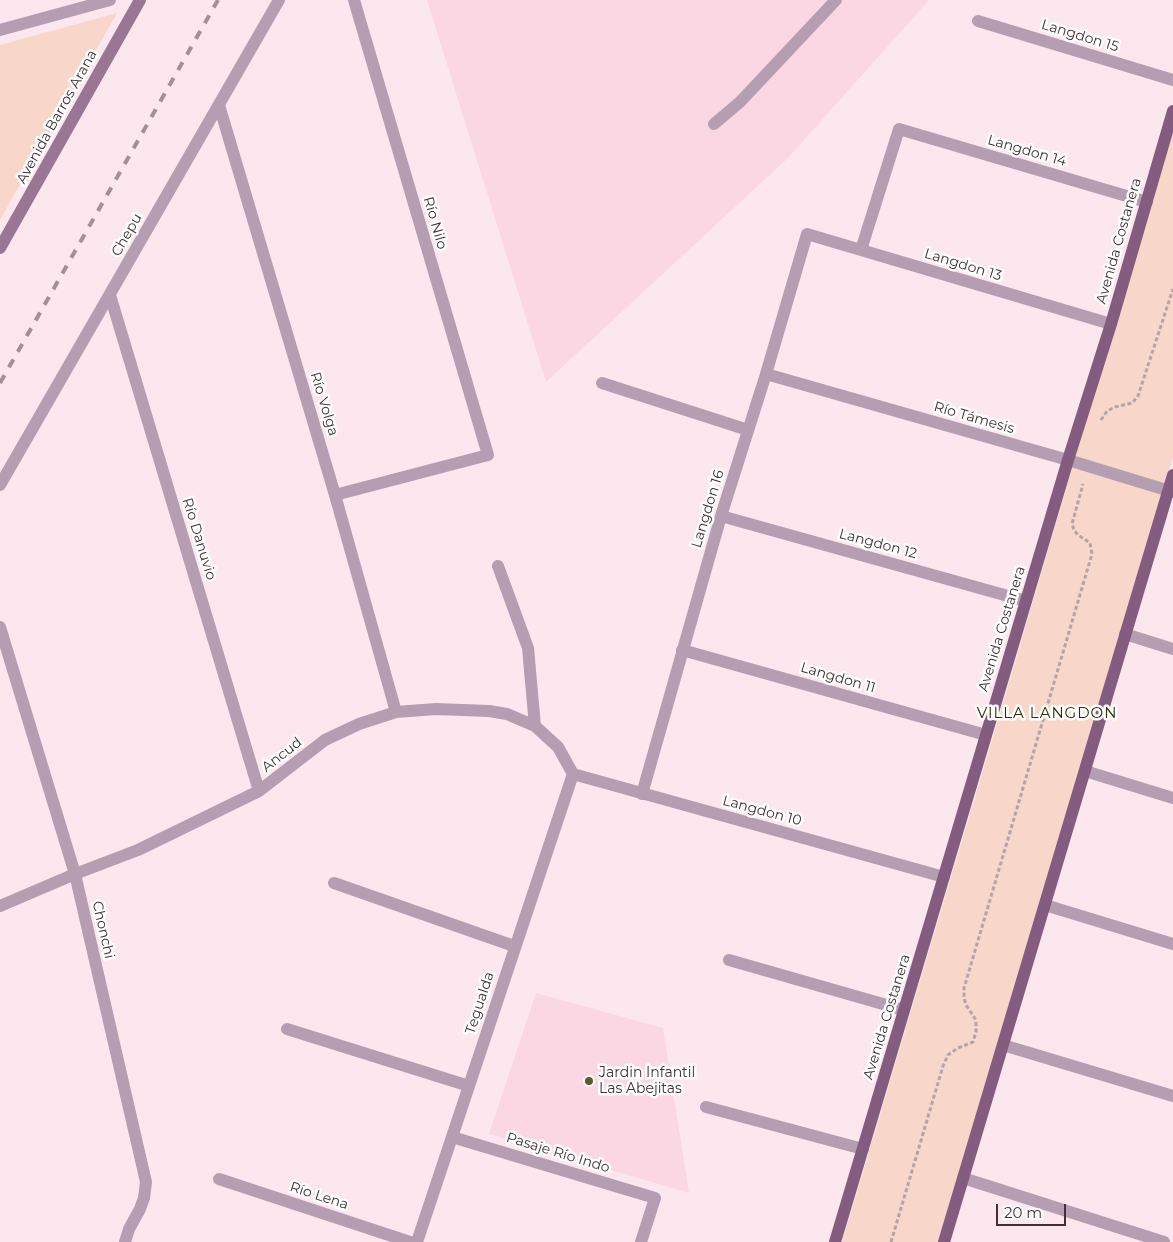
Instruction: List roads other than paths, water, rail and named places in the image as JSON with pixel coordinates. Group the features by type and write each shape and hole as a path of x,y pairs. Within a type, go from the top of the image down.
{"main road":[{"name":"Avenida Barros Arana","path":"0,248 140,0"},
{"name":"Avenida Costanera","path":"835,1242 1068,460 1111,324 1173,111"},
{"path":"944,1242 1125,634 1171,491 1173,475"}],"street":[{"path":"0,30 110,0"},
{"name":"Chepu","path":"0,485 279,0"},
{"name":"Río Nilo","path":"335,496 488,455 354,0"},
{"path":"714,124 740,102 836,0"},
{"name":"Langdon 15","path":"978,21 1173,80"},
{"name":"Río Volga","path":"219,105 335,496 396,712"},
{"name":"Langdon 14","path":"861,250 899,129 1147,202"},
{"name":"Langdon 13","path":"807,234 1111,324"},
{"name":"Langdon 16","path":"642,794 721,516 766,374 807,234"},
{"name":"Río Danuvio","path":"110,295 259,792"},
{"name":"Río Támesis","path":"766,374 1171,491"},
{"path":"602,383 748,430"},
{"name":"Langdon 12","path":"721,516 1026,601"},
{"path":"498,566 528,648 535,726"},
{"name":"Chonchi","path":"0,627 74,874 146,1182 142,1204 125,1242"},
{"path":"1125,634 1173,649"},
{"name":"Langdon 11","path":"682,650 986,735"},
{"name":"Ancud","path":"0,906 74,874 138,850 259,792 325,740 359,724 396,712 436,709 489,710 507,714 535,726 558,747 573,774"},
{"path":"1085,771 1173,798"},
{"name":"Langdon 10","path":"573,774 944,877"},
{"name":"Tegualda","path":"417,1242 514,946 573,774"},
{"path":"334,883 514,946"},
{"path":"1045,905 1173,944"},
{"path":"729,960 904,1010"},
{"path":"287,1029 468,1086"},
{"path":"1003,1044 1173,1096"},
{"path":"706,1107 863,1149"},
{"name":"Pasaje Río Indo","path":"452,1137 656,1198 641,1242"},
{"path":"963,1178 1164,1242"},
{"name":"Río Lena","path":"219,1179 410,1242"}],"railway":[{"path":"0,383 218,0"}],"place":[{"name":"Jardin Infantil Las Abejitas","path":"589,1081"}],"district":[{"name":"VILLA LANGDON","path":"1047,714"}]}
